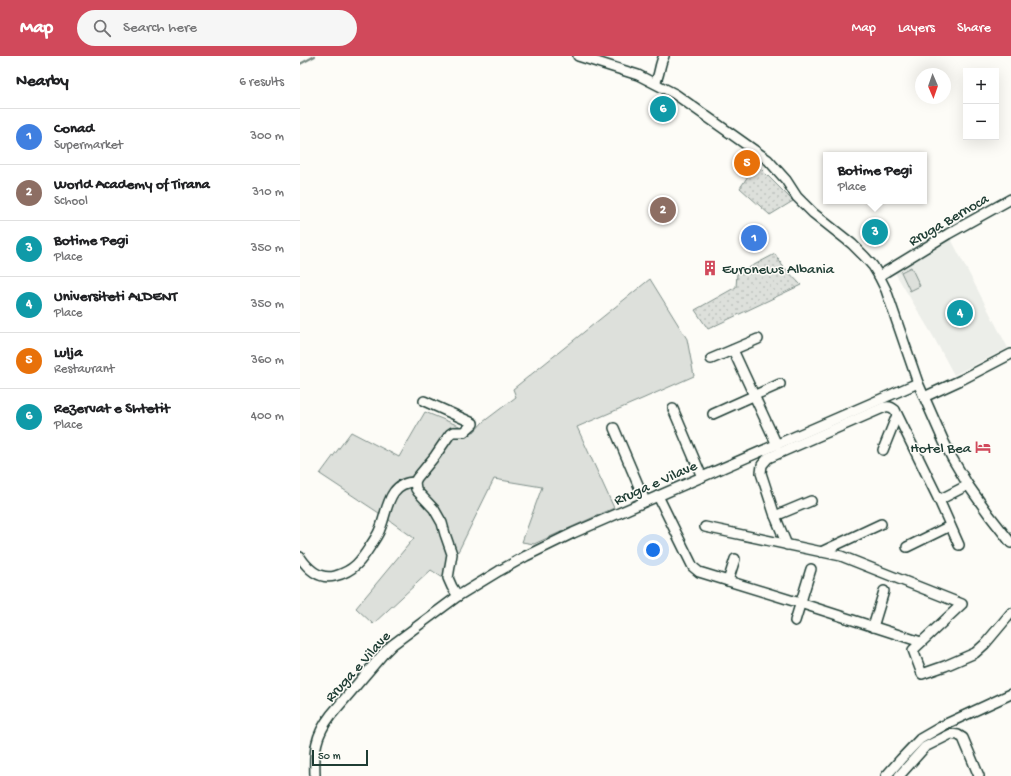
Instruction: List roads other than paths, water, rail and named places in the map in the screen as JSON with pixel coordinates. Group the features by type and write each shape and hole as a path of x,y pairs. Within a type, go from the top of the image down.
{"street":[{"path":"578,56 638,75 674,94 768,160 786,180 797,197 813,213 852,244 865,257 879,276 886,290 918,383 947,447 968,485 1011,543"},
{"path":"655,83 658,78 660,64 664,56"},
{"name":"Rruga Bernoca","path":"879,276 948,234 1011,199"},
{"path":"711,359 758,339"},
{"path":"733,350 777,445"},
{"path":"924,397 1011,354"},
{"name":"Rruga e Vilave","path":"315,776 316,744 324,724 331,715 392,645 458,596 526,556 573,533 918,383"},
{"path":"713,414 780,384"},
{"path":"424,401 472,422 473,424 464,432 453,432 450,434 415,482 418,492 434,509 442,522 444,534 452,554 448,578 458,596"},
{"path":"787,545 775,516 761,473 762,465 768,458 887,406 893,408 897,415 939,500 959,545"},
{"path":"673,409 702,477"},
{"path":"883,450 897,415"},
{"path":"614,428 645,502"},
{"path":"755,454 762,465"},
{"path":"300,557 311,570 319,576 329,578 352,569 361,560 380,530 391,497 395,491 408,482 415,482"},
{"path":"939,500 968,485"},
{"path":"658,496 693,567 699,572 922,642"},
{"path":"775,516 811,502"},
{"path":"821,552 881,524"},
{"path":"907,547 950,526"},
{"path":"704,527 841,556 962,604 913,650 922,674 975,653 985,644 1011,613"},
{"path":"728,581 735,559"},
{"path":"795,621 811,569"},
{"path":"873,627 884,591"},
{"path":"886,776 920,739 946,724 1011,694"},
{"path":"946,724 951,734"},
{"path":"899,776 925,747 951,734 958,735 963,738 979,776"}],"waterway":[{"path":"300,64 315,56"}],"place":[{"name":"Rezervat e Shtetit","path":"663,109"},
{"name":"Lulja","path":"747,163"},
{"name":"World Academy of Tirana","path":"663,210"},
{"name":"Botime Pegi","path":"875,232"},
{"name":"Conad","path":"754,238"},
{"name":"Euronews Albania","path":"710,268"},
{"name":"Universiteti ALDENT","path":"960,313"},
{"name":"Hotel Bea","path":"983,447"}]}
